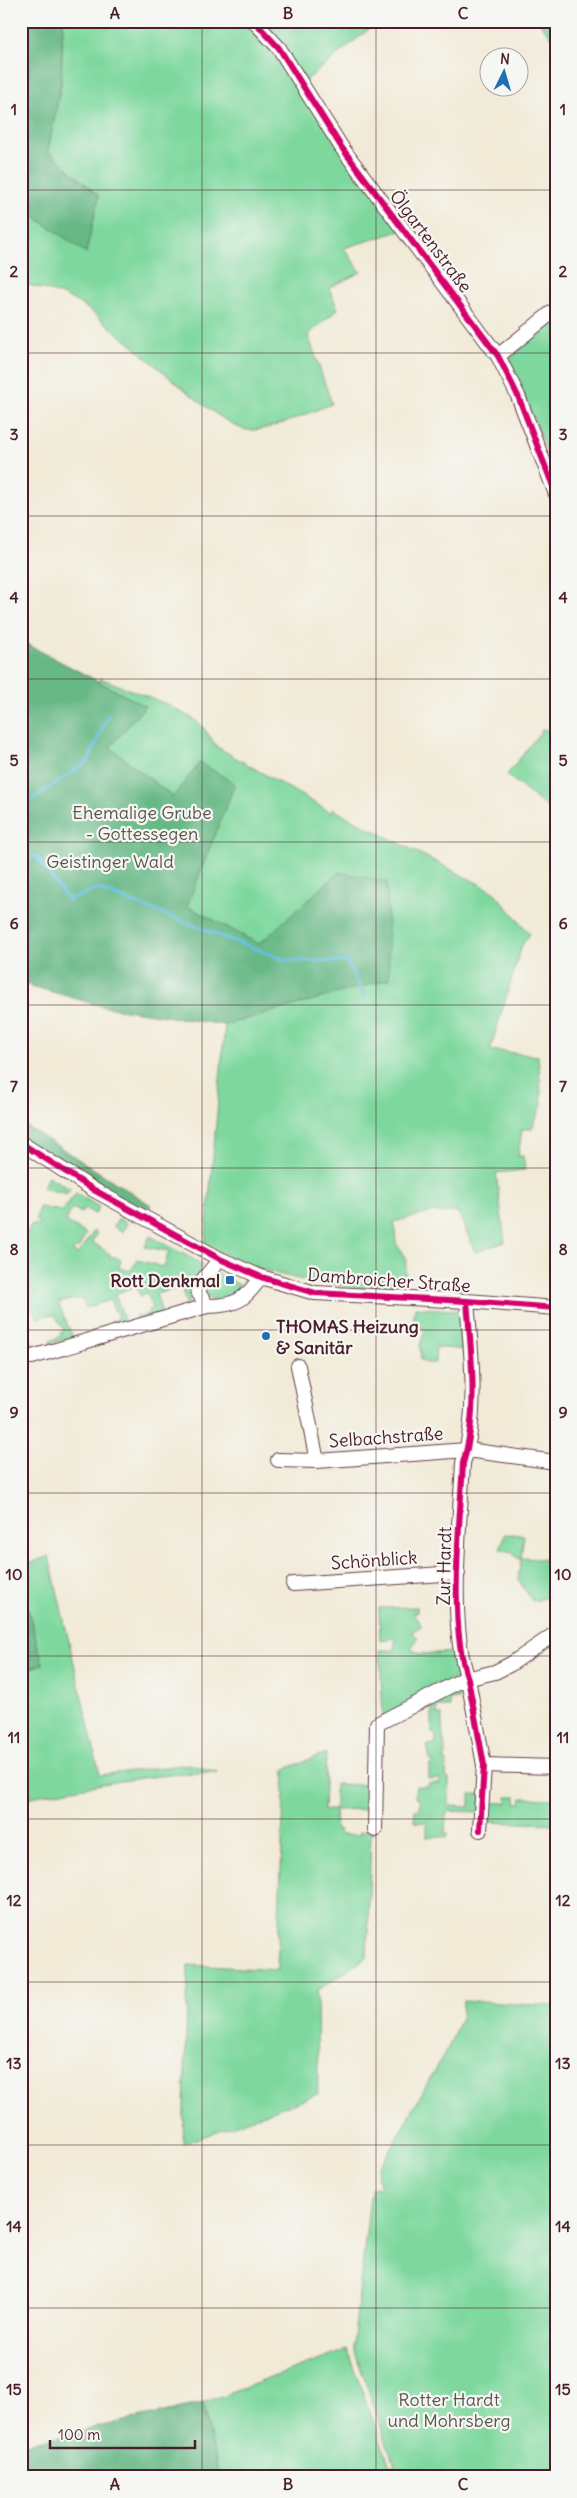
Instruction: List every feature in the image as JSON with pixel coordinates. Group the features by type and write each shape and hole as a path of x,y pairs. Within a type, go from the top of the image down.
{"street":[{"name":"Ölgartenstraße","path":"254,21 279,48 342,148 498,356 518,396 556,494"},
{"path":"498,356 556,309"},
{"name":"Dambroicher Straße","path":"21,1143 94,1190 220,1259 261,1277 315,1294 467,1301 556,1308"},
{"path":"207,1306 198,1292 202,1281 220,1259"},
{"path":"32,1357 207,1306 233,1302 249,1295 261,1277"},
{"name":"Zur Hardt","path":"467,1301 471,1402 467,1450 463,1462 458,1573 459,1627 463,1666 468,1679 484,1766 480,1830"},
{"path":"298,1366 317,1461"},
{"name":"Selbachstraße","path":"278,1460 317,1461 467,1450 556,1462"},
{"name":"Schönblick","path":"293,1584 458,1573"},
{"path":"375,1830 377,1724 468,1679 495,1672 511,1664 556,1633"},
{"path":"484,1766 556,1767"}],"green space":[{"path":"21,21 63,21 61,84 48,151 99,196 86,253 21,207"},
{"path":"63,21 247,21 279,53 400,231 344,248 361,272 329,288 338,309 308,335 332,404 268,427 248,430 234,425 192,396 82,305 45,289 21,283 21,172 99,196 48,151 61,84"},
{"path":"261,21 379,21 304,82"},
{"path":"538,21 556,21 556,42"},
{"path":"556,317 556,474 509,359"},
{"name":"Geistinger Wald","path":"21,641 145,706 110,747 173,797 200,762 235,784 187,906 259,944 339,872 387,882 389,979 225,1025 105,1007 21,983"},
{"name":"Ehemalige Grube - Gottessegen","path":"100,678 164,703 195,720 203,727 217,747 332,813 332,809 493,891 530,934 522,945 490,1050 538,1056 542,1104 532,1129 522,1129 518,1156 523,1156 525,1170 496,1173 505,1242 475,1252 458,1212 433,1212 394,1222 396,1243 406,1259 405,1292 327,1284 277,1274 228,1256 205,1244 225,1025 358,987 256,960 21,784 99,690"},
{"path":"542,730 556,730 556,815 507,775"},
{"path":"21,1123 151,1205 146,1214 80,1178 21,1137"},
{"path":"48,1176 70,1189 66,1194 43,1188"},
{"path":"76,1193 99,1207 95,1214 84,1208 81,1213 73,1208 65,1221 86,1234 78,1249 75,1248 73,1252 78,1254 94,1231 97,1233 92,1242 110,1254 110,1259 113,1256 121,1260 119,1268 130,1271 138,1260 164,1267 169,1251 145,1247 150,1236 202,1264 187,1306 181,1287 156,1294 162,1314 137,1320 135,1316 139,1315 140,1317 149,1313 148,1310 153,1308 147,1293 140,1296 136,1286 115,1294 125,1323 114,1328 111,1321 118,1318 110,1300 86,1308 81,1298 58,1303 73,1337 50,1344 50,1341 61,1336 60,1333 64,1330 55,1315 46,1315 38,1319 31,1307 21,1313 21,1233 26,1235 31,1225 39,1224 38,1220 35,1221 39,1207 62,1211"},
{"path":"119,1218 127,1223 123,1232 113,1226"},
{"path":"215,1272 245,1288 242,1292 227,1299 216,1300 206,1298 203,1291"},
{"path":"415,1307 463,1311 464,1350 436,1347 435,1363 426,1363 421,1360 420,1346 425,1329 420,1328 419,1323 413,1323"},
{"path":"21,1319 36,1349 32,1350 21,1329"},
{"path":"505,1534 524,1535 521,1558 517,1558 512,1552 500,1549"},
{"path":"49,1556 100,1775 189,1764 217,1772 143,1778 21,1799 21,1671 43,1664 21,1585 21,1567"},
{"path":"521,1558 556,1560 556,1591 553,1588 546,1592 547,1596 532,1601 518,1579"},
{"path":"21,1585 43,1664 21,1671"},
{"path":"417,1607 417,1612 413,1614 418,1618 421,1626 412,1632 418,1638 411,1648 419,1654 453,1652 457,1678 383,1718 380,1650 395,1650 395,1638 380,1640 379,1608"},
{"path":"456,1684 460,1699 450,1700 450,1707 437,1707 437,1715 442,1715 445,1761 447,1762 446,1778 449,1779 449,1806 470,1807 470,1794 481,1794 480,1812 449,1811 446,1814 445,1833 448,1833 448,1837 427,1837 427,1823 414,1822 415,1810 420,1809 419,1799 415,1798 416,1786 428,1787 428,1783 440,1783 440,1779 429,1779 429,1765 433,1765 433,1761 430,1760 427,1745 436,1744 436,1734 432,1733 432,1696"},
{"path":"326,1753 324,1810 335,1810 336,1830 340,1830 339,1835 359,1835 359,1832 375,1832 371,1835 367,1957 317,1991 318,2094 183,2144 188,1965 277,1970 285,1769"},
{"path":"335,1784 375,1785 375,1809 335,1810"},
{"path":"507,1797 516,1797 516,1803 521,1803 522,1798 556,1799 556,1824 481,1822 482,1802 506,1803"},
{"name":"Rotter Hardt und Mohrsberg","path":"463,2001 556,2006 556,2477 219,2477 203,2403 347,2350 390,2466 394,2465 353,2346 371,2189 376,2187 380,2189 377,2177 380,2167 449,2046 462,2015"},
{"path":"203,2403 219,2477 21,2477 21,2435 25,2444"}],"waterway":[{"path":"21,807 88,761 108,715"},
{"path":"21,859 36,856 68,900 98,889 285,960 347,962 365,998"}],"cycle path":[{"path":"254,21 279,48 342,148 498,356 518,396 556,494"},
{"path":"21,1143 94,1190 220,1259 261,1277 315,1293 556,1308"},
{"path":"467,1301 472,1361 472,1403 471,1423 463,1463 458,1543 457,1602 458,1630 462,1656 484,1765 480,1830"}],"place":[{"name":"Rott Denkmal","path":"230,1280"},
{"name":"THOMAS Heizung & Sanitär","path":"266,1336"}]}
